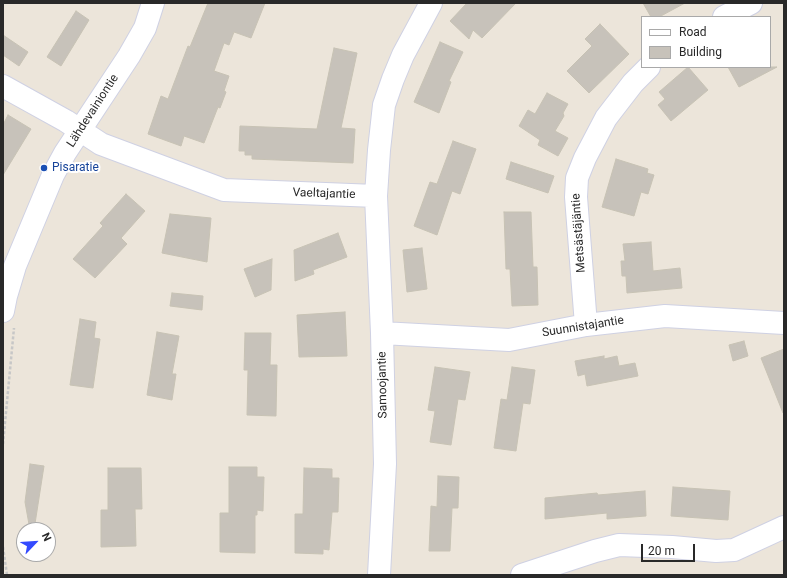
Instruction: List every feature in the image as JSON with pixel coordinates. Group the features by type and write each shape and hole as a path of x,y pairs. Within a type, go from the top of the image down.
{"street":[{"name":"Lähdevainiontie","path":"9,320 6,296 15,266 42,198 53,175 145,28 153,3"},
{"path":"376,196 384,105 403,55 431,3"},
{"path":"726,16 751,3"},
{"name":"Metsästäjäntie","path":"586,325 576,197 577,178 585,158 606,118 633,83 649,68"},
{"path":"3,86 66,121 80,131"},
{"name":"Vaeltajantie","path":"80,131 101,144 224,190 376,196"},
{"name":"Samoojantie","path":"376,196 382,333 385,464 379,575"},
{"name":"Suunnistajantie","path":"382,333 509,340 586,325 665,316 784,323"},
{"path":"522,575 595,551 619,545 672,547 716,552 734,550 784,527"}],"path":[{"path":"3,444 9,320"},
{"path":"3,547 7,575"}],"building":[{"path":"208,3 265,3 251,38 234,32 229,45 224,43 214,71 229,76 224,91 226,92 220,108 218,107 204,143 184,136 181,146 148,134 161,96 168,99 188,46 190,47"},
{"path":"467,3 516,3 482,38 473,30 469,39 450,21"},
{"path":"643,3 685,3 661,16 650,16"},
{"path":"76,11 89,20 61,66 47,57"},
{"path":"600,24 629,54 589,93 567,71 592,46 585,39"},
{"path":"3,35 28,52 19,66 3,55"},
{"path":"440,42 463,52 449,81 451,82 439,113 414,102"},
{"path":"334,48 357,53 341,128 355,129 353,163 252,159 252,155 245,155 245,151 239,151 240,126 317,129"},
{"path":"777,67 739,87 729,68"},
{"path":"687,68 689,68 708,90 671,121 658,105 665,99 659,92"},
{"path":"547,93 568,104 563,113 564,116 555,131 568,138 558,156 538,145 540,140 519,126 528,110 535,114"},
{"path":"8,115 31,129 3,175 3,125"},
{"path":"453,141 476,149 460,194 452,191 437,235 414,226 430,182 437,184"},
{"path":"616,159 648,169 647,173 654,175 648,194 641,192 634,216 602,207"},
{"path":"511,162 554,176 548,193 506,179"},
{"path":"126,194 145,211 121,238 127,244 95,278 73,259 103,226 100,223"},
{"path":"504,212 531,212 533,267 537,267 538,305 512,306 510,269 506,269"},
{"path":"170,214 211,218 207,262 162,253"},
{"path":"338,233 347,257 313,270 314,274 295,281 294,250"},
{"path":"651,242 653,271 680,268 682,288 627,293 626,276 622,276 621,261 625,261 623,244"},
{"path":"422,248 427,289 407,292 403,250"},
{"path":"272,259 271,290 255,297 244,269"},
{"path":"172,293 203,296 202,310 170,306"},
{"path":"345,312 347,356 299,357 297,315"},
{"path":"80,319 96,322 94,338 100,339 93,388 70,385"},
{"path":"157,332 179,336 172,374 176,374 172,400 147,395"},
{"path":"245,333 271,333 270,365 277,365 276,416 247,415 248,370 244,370"},
{"path":"744,341 748,356 733,361 729,345"},
{"path":"784,349 784,413 783,413 761,358"},
{"path":"604,356 604,359 617,356 619,366 635,363 638,376 587,386 585,374 578,376 575,361"},
{"path":"435,367 470,372 465,400 458,399 451,445 430,442 435,411 428,410"},
{"path":"512,367 535,370 530,404 523,403 516,451 494,448 501,399 507,400"},
{"path":"30,464 44,466 35,522 29,522 25,502"},
{"path":"229,467 257,467 257,477 264,477 263,511 257,510 257,515 255,515 255,553 220,552 220,513 229,513"},
{"path":"108,468 141,468 142,509 135,509 136,546 101,547 101,510 108,510"},
{"path":"304,468 332,469 332,478 339,478 338,512 332,512 329,550 323,549 323,554 295,553 295,514 303,514"},
{"path":"438,476 459,477 458,508 452,508 450,551 429,551 431,506 437,507"},
{"path":"673,487 730,491 728,520 671,516"},
{"path":"645,491 646,516 607,519 607,513 545,519 545,498 597,493 598,495"}],"place":[{"name":"Pisaratie","path":"44,168"}]}
